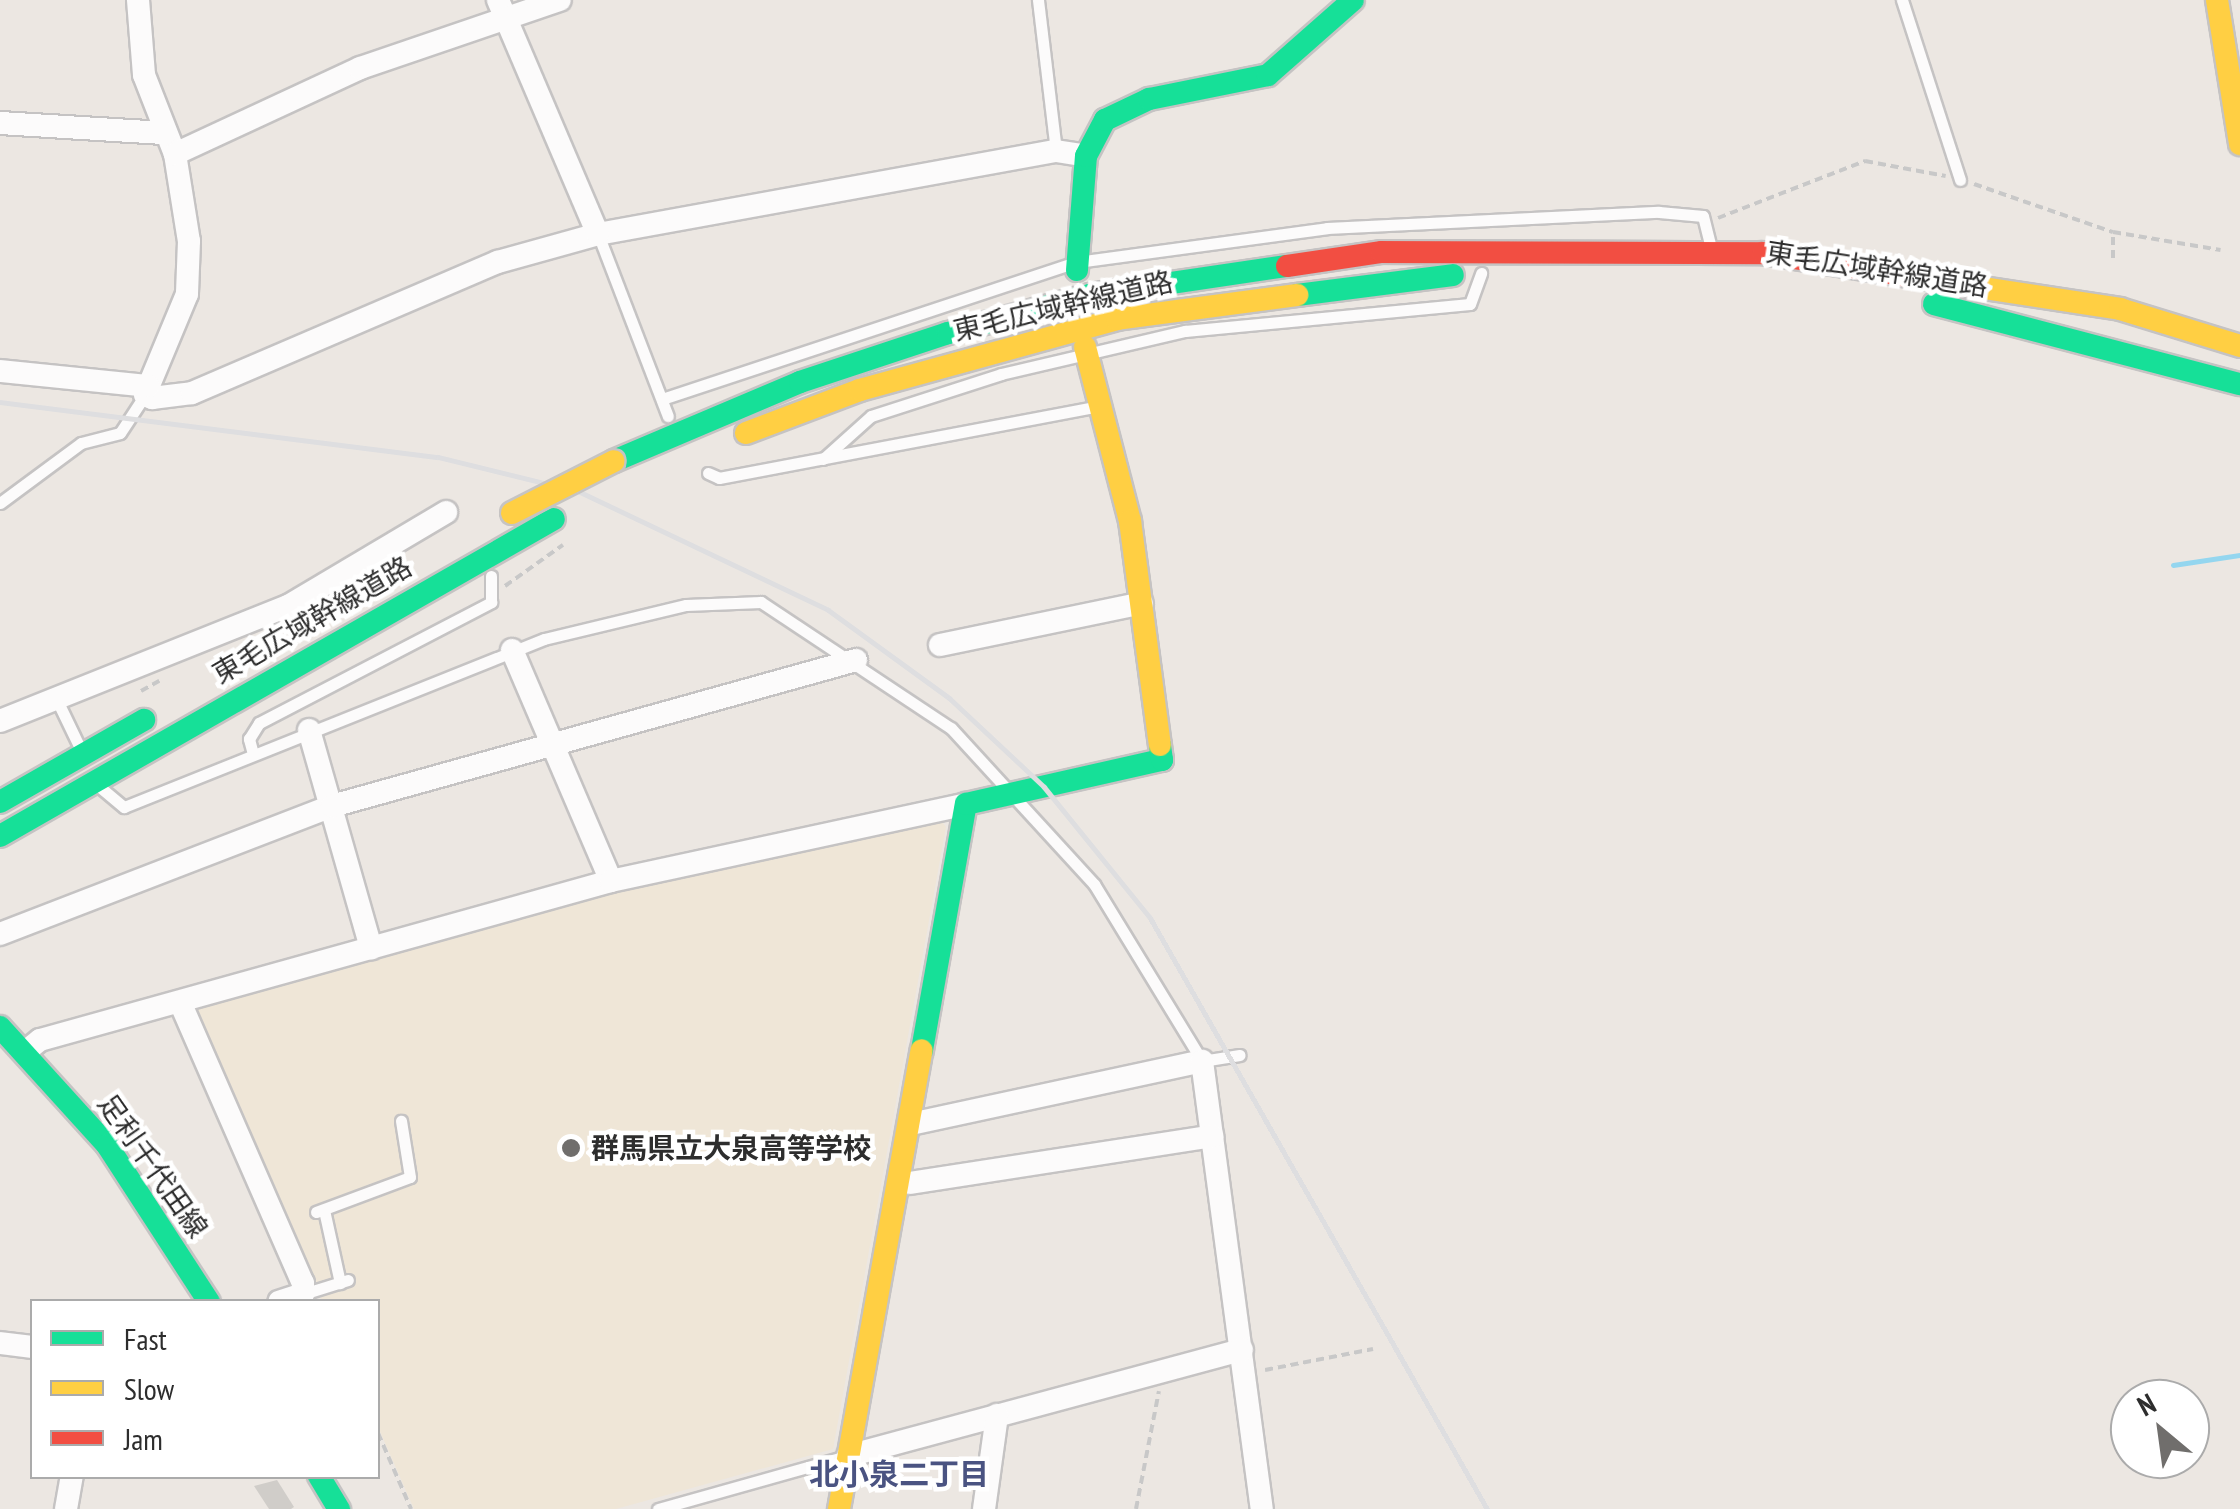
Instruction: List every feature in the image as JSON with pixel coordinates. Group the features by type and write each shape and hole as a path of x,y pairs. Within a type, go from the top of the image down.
{"main road":[{"path":"1077,266 1086,156 1105,120 1126,106 1238,86 1290,64 1353,0"},
{"path":"2217,0 2240,144"},
{"name":"東毛広域幹線道路","path":"312,626 512,513 614,461 832,371 1090,295 1382,252 1711,251 2120,309 2240,346"},
{"name":"東毛広域幹線道路","path":"0,836 554,520 645,474 860,390 1116,319 1482,272 1648,272 1872,294 1962,309 2240,384"},
{"path":"839,1509 966,804 1162,760 1142,603 1087,353"},
{"path":"0,802 175,703"},
{"name":"足利千代田線","path":"8,1038 107,1145 207,1299"},
{"path":"321,1479 339,1509"}],"street":[{"path":"138,0 144,75 170,144 190,274 147,390"},
{"path":"0,123 170,144 501,8 560,0"},
{"path":"501,8 598,234"},
{"path":"0,372 192,393 498,262 598,234 1056,150 1086,156"},
{"path":"0,720 288,606 454,515"},
{"path":"940,644 1142,603"},
{"path":"512,650 611,881"},
{"path":"0,934 332,806 856,660"},
{"path":"309,730 371,948"},
{"path":"8,1038 180,1002 611,881 966,804"},
{"path":"180,1002 303,1294 287,1299"},
{"path":"911,1124 1202,1061 1262,1509"},
{"path":"910,1183 1212,1136"},
{"path":"0,1343 30,1347"},
{"path":"848,1456 1163,1370 1244,1362"},
{"path":"984,1509 996,1415"},
{"path":"66,1509 71,1479"}],"lane":[{"path":"1038,0 1056,150"},
{"path":"1902,0 1960,180"},
{"path":"662,400 1077,266 1468,218 1659,212 1708,220 1711,251"},
{"path":"598,234 668,416"},
{"path":"823,459 871,416 1001,374 1185,332 1470,304 1482,272"},
{"path":"0,503 81,443 120,433 147,390"},
{"path":"708,473 823,459 1100,406"},
{"path":"253,754 248,739 258,723 491,602 492,576"},
{"path":"96,780 124,807 512,650 655,611 754,601 856,660 951,728 1016,793 1120,918 1202,1061 1240,1055"},
{"path":"55,696 83,754"},
{"path":"303,1294 344,1281 320,1211 410,1177 401,1122"},
{"path":"658,1509 695,1504 848,1456"}],"path":[{"path":"1708,220 1865,161 1960,180 2113,232 2220,250"},
{"path":"2113,232 2113,258"},
{"path":"1244,1362 1373,1349"},
{"path":"1136,1509 1163,1370"},
{"path":"380,1439 411,1509"}],"shaded area":[{"name":"群馬県立大泉高等学校","path":"940,819 946,827 833,1449 616,1509 414,1509 380,1432 380,1299 321,1299 195,1014 200,1007 626,886"}],"building":[{"path":"277,1480 294,1507 291,1509 269,1509 254,1486"}],"waterway":[{"path":"2173,565 2240,555"}],"railway":[{"path":"0,402 438,457 580,492 828,610 949,698 1044,787 1150,918 1487,1509"}],"traffic: fast":[{"path":"1077,270 1086,156 1105,120 1149,99 1268,75 1353,0"},
{"path":"614,461 800,382 948,333 1090,295 1287,266"},
{"path":"1297,295 1453,275"},
{"path":"1934,304 2240,384"},
{"path":"0,836 554,519"},
{"path":"0,802 144,720"},
{"path":"922,1050 966,804 1162,760 1160,745"},
{"path":"0,1027 107,1145 207,1299"},
{"path":"321,1479 339,1509"}],"traffic: slow":[{"path":"2217,0 2240,144"},
{"path":"1977,287 2120,309 2240,346"},
{"path":"746,433 860,390 1117,319 1297,295"},
{"path":"1085,347 1130,521 1160,745"},
{"path":"512,513 614,461"},
{"path":"839,1509 922,1050"}],"traffic: jam":[{"path":"1287,266 1382,252 1763,253 1977,287"}],"place":[{"name":"群馬県立大泉高等学校","path":"571,1148"}],"district":[{"name":"北小泉二丁目","path":"899,1474"}]}
